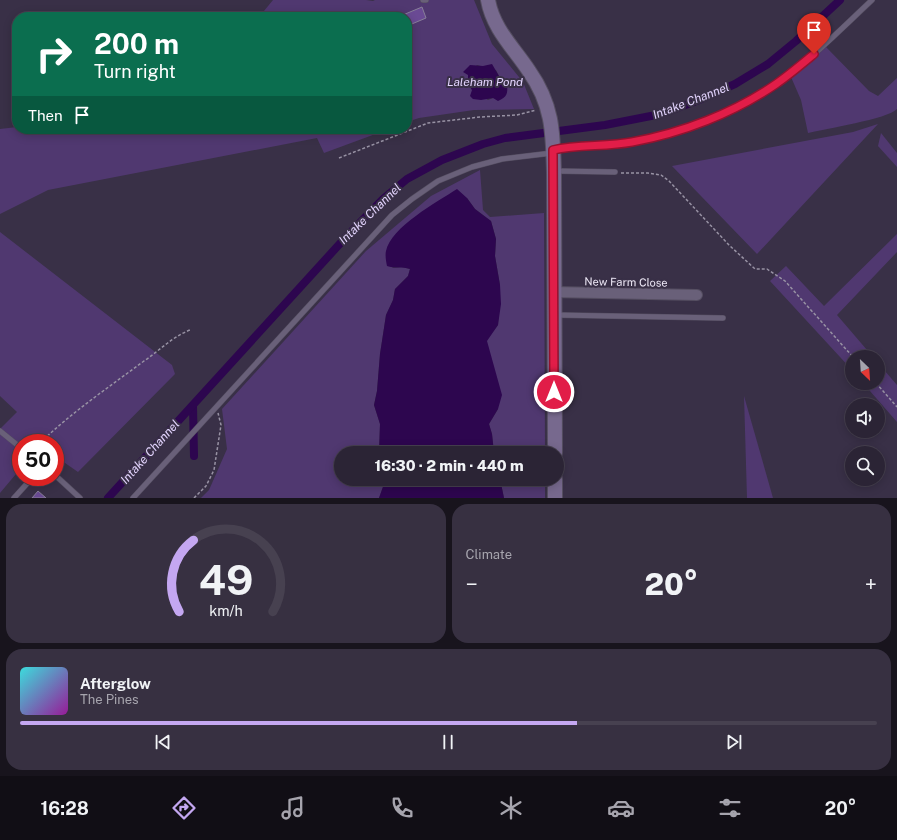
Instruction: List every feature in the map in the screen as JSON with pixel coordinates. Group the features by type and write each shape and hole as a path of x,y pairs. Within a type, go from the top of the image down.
{"main road":[{"path":"488,0 492,16 499,30 530,72 546,102 549,113 554,171 555,446"},
{"path":"555,486 555,498"}],"street":[{"name":"New Farm Close","path":"554,292 698,295"}],"lane":[{"path":"133,498 392,215 438,181 472,167 502,159 565,147 617,144 646,139 685,128 724,112 776,84 824,46 872,0"},
{"path":"554,171 615,172"},
{"path":"554,315 723,318"},
{"path":"0,431 12,441"},
{"path":"64,483 80,498"},
{"path":"14,498 25,486"}],"path":[{"path":"412,129 428,123 480,117 549,113"},
{"path":"339,158 400,134"},
{"path":"615,172 648,173 660,175 669,181 754,269 767,269 785,281 847,350"},
{"path":"49,434 123,375 145,361 179,334 190,330"},
{"path":"882,390 897,407"},
{"path":"194,498 206,486 214,470 221,425 217,406"}],"shaded area":[{"path":"273,0 474,0 492,44 523,82 534,109 474,110 412,120 412,12 263,12","holes":["477,65 496,70 499,76 507,84 493,98 488,100 472,90 468,84 468,75"]},
{"path":"826,47 869,91 878,96 897,78 897,109 891,113 869,120 808,133 801,100 791,77"},
{"path":"878,124 757,254 672,166 853,132"},
{"path":"12,128 12,134 375,134 324,153 317,138 48,190 0,214 0,129"},
{"path":"881,133 897,153 897,167 878,146"},
{"path":"480,170 483,210 490,217 544,213 545,446 493,446 489,424 498,409 486,341 498,325 500,285 495,256 496,239 491,221 475,209 467,198 392,268 402,267 410,269 408,276 395,289 393,300 386,315 374,405 380,424 379,446 334,446 334,486 383,486 379,498 201,498 209,490 227,449 222,409 366,251 431,196"},
{"path":"0,232 172,365 175,374 78,472 64,462 64,434 12,434 12,479 0,493 0,429 17,412 0,396"},
{"path":"897,234 897,252 837,315 867,350 845,350 845,362 770,281 786,266 824,306"},
{"path":"885,371 897,385 897,422 885,408 885,398 876,398 869,390 885,390"},
{"path":"744,396 773,498 747,498"},
{"path":"501,486 545,486 545,498 504,498"}],"water":[{"name":"Laleham Pond","path":"492,64 499,76 507,84 506,95 498,101 493,98 481,100 473,99 470,96 472,90 468,84 468,75 463,72 470,65 483,66"},
{"path":"457,189 467,198 475,209 491,221 496,239 495,256 500,285 501,304 498,325 487,341 502,395 498,409 489,424 493,446 379,446 380,424 374,405 386,315 393,300 395,289 408,276 410,269 387,266 386,251 396,233 405,224"},
{"path":"383,486 501,486 504,498 379,498"}],"building":[{"path":"422,7 426,18 412,24 412,12 410,12"},
{"path":"38,491 46,498 32,498"}],"waterway":[{"name":"Intake Channel","path":"108,498 346,237 383,199 407,179 442,160 483,144 505,138 605,125 661,114 699,100 735,84 768,64 796,41 840,0"},
{"path":"193,406 194,456"}],"route":[{"path":"554,392 553,150 565,147 632,142 665,135 706,121 743,103 776,84 814,54"}]}
